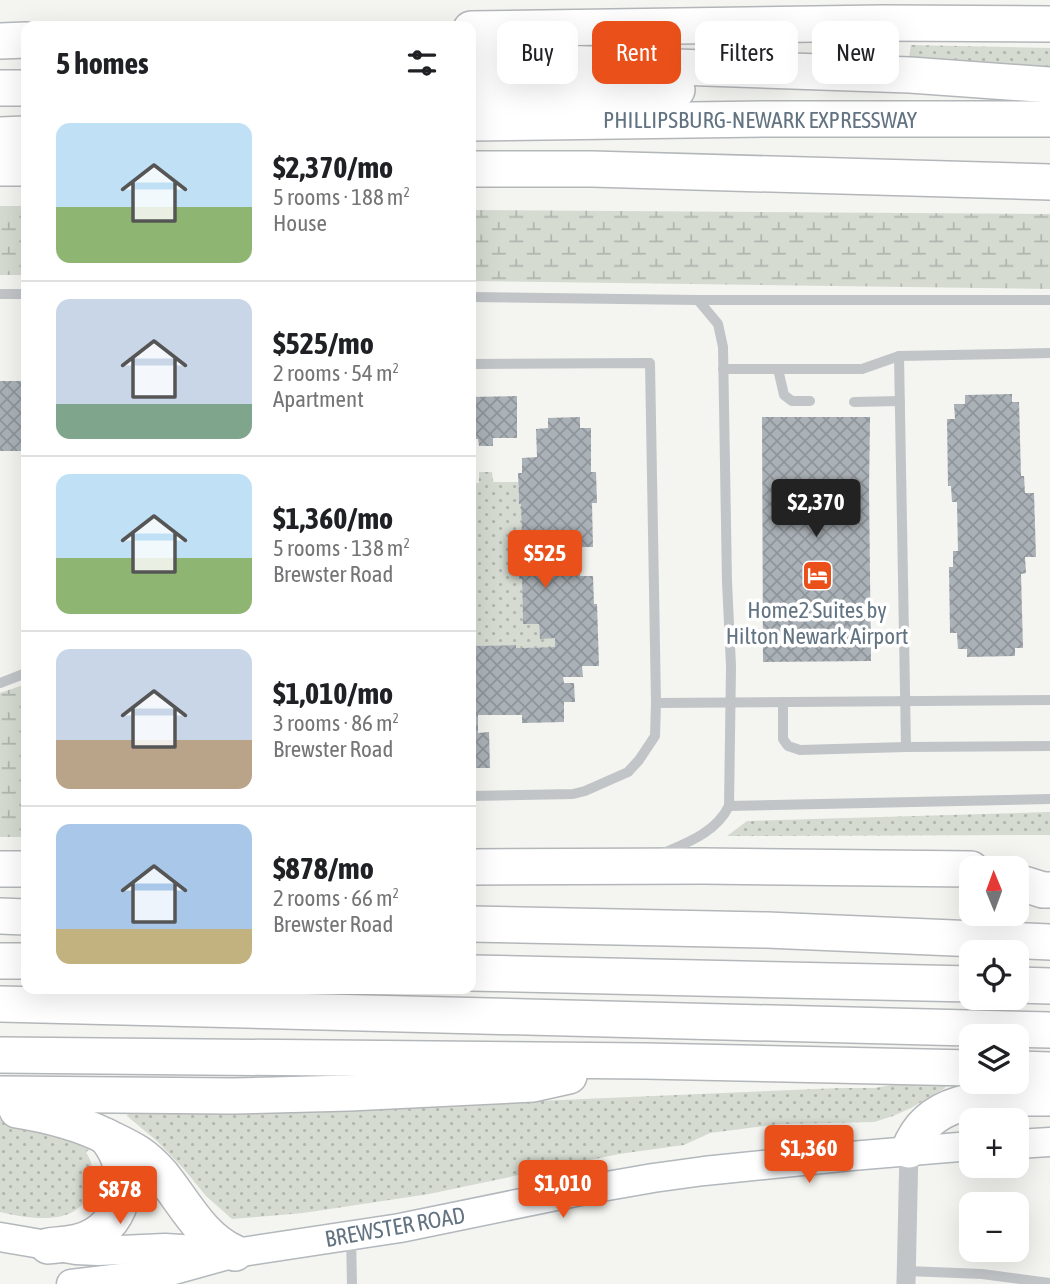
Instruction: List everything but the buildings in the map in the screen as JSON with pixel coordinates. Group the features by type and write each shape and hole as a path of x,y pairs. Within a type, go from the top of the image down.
{"highway":[{"path":"476,29 884,23 1050,24"},
{"path":"0,43 21,43"},
{"path":"476,60 910,75 1050,85"},
{"path":"0,88 21,88"},
{"path":"476,89 1050,92"},
{"name":"PHILLIPSBURG-NEWARK EXPRESSWAY","path":"476,123 742,119 1050,119"},
{"path":"0,135 21,134"},
{"path":"0,168 21,168"},
{"path":"476,169 592,169 1050,182"},
{"path":"476,867 959,869"},
{"path":"0,869 21,869"},
{"path":"1029,870 1050,870"},
{"path":"1029,886 1050,890"},
{"path":"0,916 21,917"},
{"path":"476,924 715,929 1050,942"},
{"path":"476,947 775,951 897,936"},
{"path":"0,947 21,946"},
{"path":"0,961 21,961"},
{"path":"476,973 959,984"},
{"path":"1029,985 1050,986"},
{"path":"0,1004 1050,1030"},
{"path":"0,1018 222,1010"},
{"path":"0,1055 645,1061 959,1068"},
{"path":"0,1094 233,1096 533,1084 645,1061"},
{"path":"1029,1069 1050,1070"},
{"path":"909,1150 918,1131 926,1122 947,1109 985,1100 1050,1098"},
{"path":"0,1108 76,1123 141,1154 163,1176 192,1216 213,1238 235,1253"},
{"path":"48,1246 82,1241 105,1228 113,1217 120,1202 123,1171 114,1146 105,1136"}],"street":[{"path":"1029,1143 1050,1142"},
{"name":"BREWSTER ROAD","path":"71,1284 163,1273 235,1253 441,1220 653,1178 959,1147"},
{"path":"907,1278 909,1150"},
{"name":"BREWSTER ROAD","path":"0,1237 48,1246 99,1251 165,1248 235,1253"}],"lane":[{"path":"0,294 21,294"},
{"path":"476,297 1050,300"},
{"path":"635,866 712,828 729,806 731,702 723,347 718,324 698,300"},
{"path":"723,369 862,369 899,356 1050,353"},
{"path":"899,356 906,747"},
{"path":"476,364 650,363 656,704 655,736 639,761 628,772 573,794 476,796"},
{"path":"778,369 785,395 792,401 810,401"},
{"path":"854,402 900,401"},
{"path":"0,683 21,675"},
{"path":"656,704 1050,699"},
{"path":"782,702 783,739 792,748 800,750 1050,746"},
{"path":"729,806 1050,799"},
{"path":"351,1236 352,1284"},
{"path":"907,1278 992,1274 1050,1283"}],"green space":[{"path":"911,45 1050,48 1050,73 908,64"},
{"path":"0,206 21,206 21,275 0,275"},
{"path":"476,210 1050,214 1050,289 476,281"},
{"path":"479,472 492,472 493,482 518,482 522,547 519,548 519,578 522,579 523,624 539,624 540,638 555,638 555,647 476,646 476,483 479,483"},
{"path":"21,686 21,837 0,837 0,693"},
{"path":"1050,812 1050,835 727,836 747,821"},
{"path":"945,1083 945,1088 911,1108 874,1122 780,1124 710,1133 684,1145 619,1154 429,1194 303,1213 232,1219 206,1196 157,1141 127,1116 129,1109 306,1111"},
{"path":"0,1120 10,1120 79,1138 90,1149 86,1152 93,1169 91,1188 85,1201 76,1210 53,1218 0,1212"}],"place":[{"name":"Home2 Suites by Hilton Newark Airport","path":"817,576"}]}
